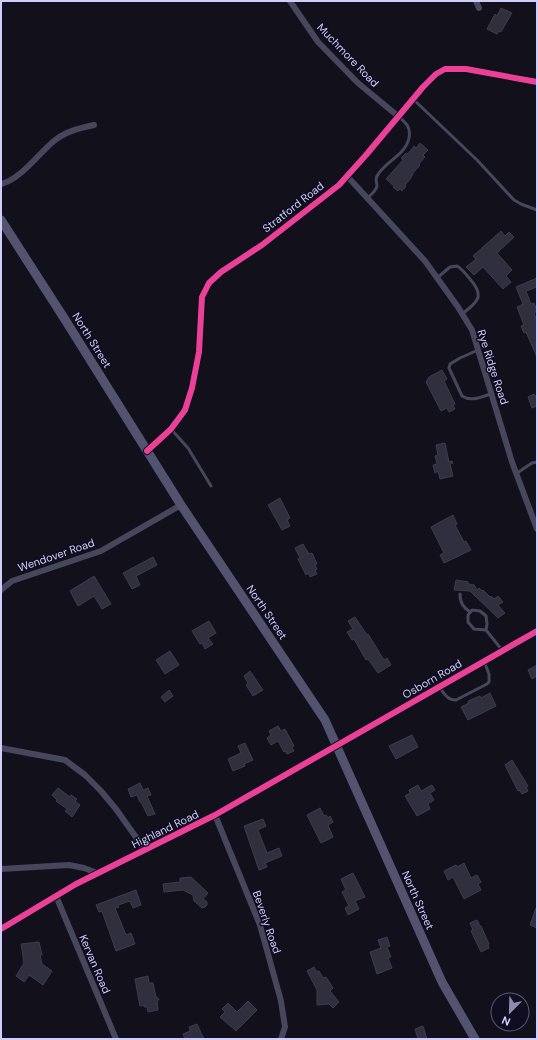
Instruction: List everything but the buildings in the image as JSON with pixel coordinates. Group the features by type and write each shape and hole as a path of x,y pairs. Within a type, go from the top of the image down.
{"main road":[{"name":"North Street","path":"1,220 181,506 325,720 442,982 474,1039"}],"street":[{"name":"Muchmore Road","path":"290,1 318,42 358,83 399,117"},
{"path":"476,1 479,8"},
{"name":"Stratford Road","path":"147,451 171,429 185,410 192,388 199,352 202,297 209,283 221,272 262,245 339,185 399,117 423,87 436,74 445,69 466,69 537,82"},
{"path":"1,184 6,183 16,176 59,137 68,132 94,126"},
{"name":"Rye Ridge Road","path":"347,176 425,261 472,330 491,394 537,529"},
{"name":"Wendover Road","path":"1,590 12,581 101,551 181,506"},
{"name":"Osborn Road","path":"336,745 537,630"},
{"name":"Highland Road","path":"1,929 76,884 216,815 336,745"},
{"path":"1,748 65,760 85,775 101,791 116,809 145,850"},
{"name":"Beverly Road","path":"216,815 260,925 281,1001 285,1027 281,1039"},
{"path":"1,869 69,865 84,868 97,873"},
{"name":"Kervan Road","path":"56,896 116,1039"}],"lane":[{"path":"413,99 477,160 514,200 537,210"},
{"path":"367,198 376,189 376,179 380,172 406,146 409,135 408,126 399,117"},
{"path":"437,278 450,267 456,266 461,269 478,287 478,297 474,305 462,314"},
{"path":"478,350 450,364 449,368 462,396 466,399 477,399 491,394"},
{"path":"171,429 188,448 211,486"},
{"path":"517,473 532,463 537,462"},
{"path":"460,594 460,601 470,612"},
{"path":"486,630 479,630 471,626 468,622 467,618 472,610 476,610 486,616 486,630 502,650"},
{"path":"439,686 446,696 450,699 456,700 487,684 489,682 489,674 484,661"}],"cycle path":[{"path":"147,451 171,429 185,410 192,388 199,352 202,297 209,283 221,272 262,245 339,185 423,87 436,74 445,69 466,69 537,82"},
{"path":"1,929 76,884 215,815 537,631"}]}
